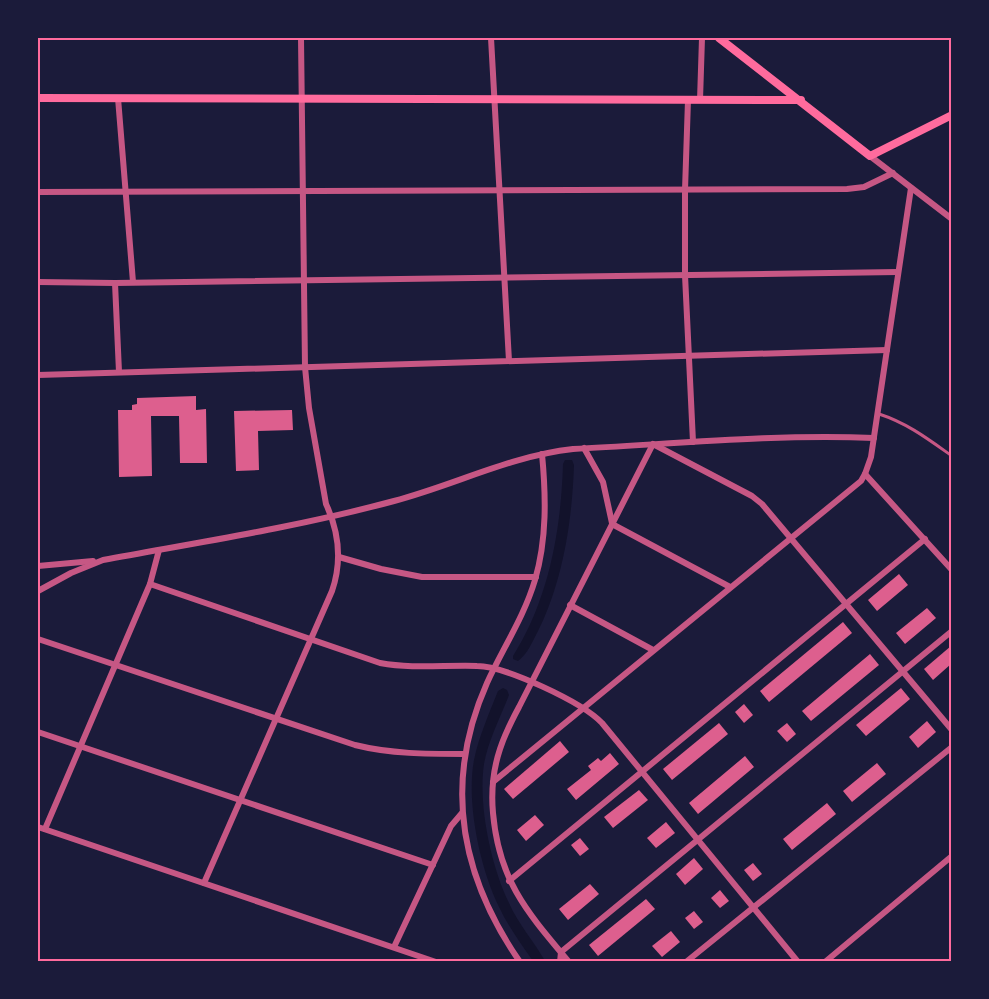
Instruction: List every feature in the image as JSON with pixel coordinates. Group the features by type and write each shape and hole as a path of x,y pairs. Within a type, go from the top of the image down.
{"main road":[{"path":"719,38 870,156 951,115"},
{"path":"38,98 801,100"}],"street":[{"path":"204,883 332,591 338,568 339,557 332,517 326,504 312,429 305,367 301,38"},
{"path":"491,38 509,361"},
{"path":"700,100 702,38"},
{"path":"118,98 134,282"},
{"path":"688,100 685,275 693,442"},
{"path":"870,156 951,219"},
{"path":"38,192 847,189 864,186 892,173"},
{"path":"493,782 790,537 856,486 866,474 874,438 911,188"},
{"path":"38,282 115,283 898,272"},
{"path":"115,283 119,372"},
{"path":"38,375 887,350"},
{"path":"38,566 103,560 332,517 395,501 508,462 542,454 584,448 811,436 874,438"},
{"path":"569,962 528,912 509,881 498,847 492,805 493,782 500,749 531,682 653,444"},
{"path":"653,444 752,496 771,513 951,730"},
{"path":"584,448 603,482 612,524 730,587"},
{"path":"520,962 499,931 482,893 470,856 460,793 464,754 474,717 494,668 524,612 536,577 544,521 545,484 542,454"},
{"path":"866,474 951,570"},
{"path":"509,881 925,539"},
{"path":"45,829 150,584 159,550"},
{"path":"339,557 391,572 422,577 536,577"},
{"path":"38,591 71,573 103,560"},
{"path":"150,584 363,658 397,666 494,668 531,682 583,708 602,723 798,962"},
{"path":"570,605 653,650"},
{"path":"560,962 561,952 951,631"},
{"path":"38,639 334,739 374,749 412,754 464,754"},
{"path":"38,732 433,865"},
{"path":"686,962 951,747"},
{"path":"394,947 451,826 462,813"},
{"path":"38,827 436,962"},
{"path":"825,962 951,856"}],"lane":[{"path":"877,413 897,419 918,431 951,456"}],"shaded area":[{"path":"565,460 572,460 574,465 571,510 564,555 544,619 529,648 518,661 513,659 513,656 536,611 551,563"},
{"path":"503,688 509,695 491,738 484,764 485,816 492,854 503,888 517,918 545,961 533,961 503,914 486,874 476,835 472,796 474,760 481,734 498,691"}],"building":[{"path":"196,396 196,410 206,409 207,463 180,463 179,416 151,416 152,476 119,477 118,410 132,410 132,405 137,404 137,398"},
{"path":"292,410 293,430 258,431 259,470 236,471 234,411"},
{"path":"899,574 908,585 877,611 868,600"},
{"path":"927,608 936,618 905,644 896,633"},
{"path":"843,622 852,633 769,702 760,691"},
{"path":"951,646 951,664 933,680 924,669"},
{"path":"870,654 879,665 811,721 802,711"},
{"path":"901,688 910,699 866,736 856,725"},
{"path":"744,704 753,715 744,723 735,712"},
{"path":"927,721 936,732 918,748 909,737"},
{"path":"719,723 728,734 672,780 663,769"},
{"path":"787,723 796,734 787,742 777,731"},
{"path":"560,741 569,752 513,799 504,789"},
{"path":"610,753 619,764 576,800 567,789 591,770 588,766 598,758 601,761"},
{"path":"745,756 754,767 698,814 689,803"},
{"path":"877,763 886,774 852,802 843,791"},
{"path":"639,790 648,800 613,828 604,817"},
{"path":"827,803 836,814 792,850 783,839"},
{"path":"535,815 544,825 526,841 517,830"},
{"path":"666,822 675,833 656,848 647,838"},
{"path":"580,838 589,849 580,856 571,845"},
{"path":"694,858 703,869 685,885 676,874"},
{"path":"753,863 762,874 753,881 744,870"},
{"path":"590,884 599,894 568,920 559,909"},
{"path":"720,890 729,901 720,908 711,898"},
{"path":"646,899 655,909 598,956 589,945"},
{"path":"694,911 703,922 694,929 685,918"},
{"path":"671,931 680,942 662,957 652,946"}]}
